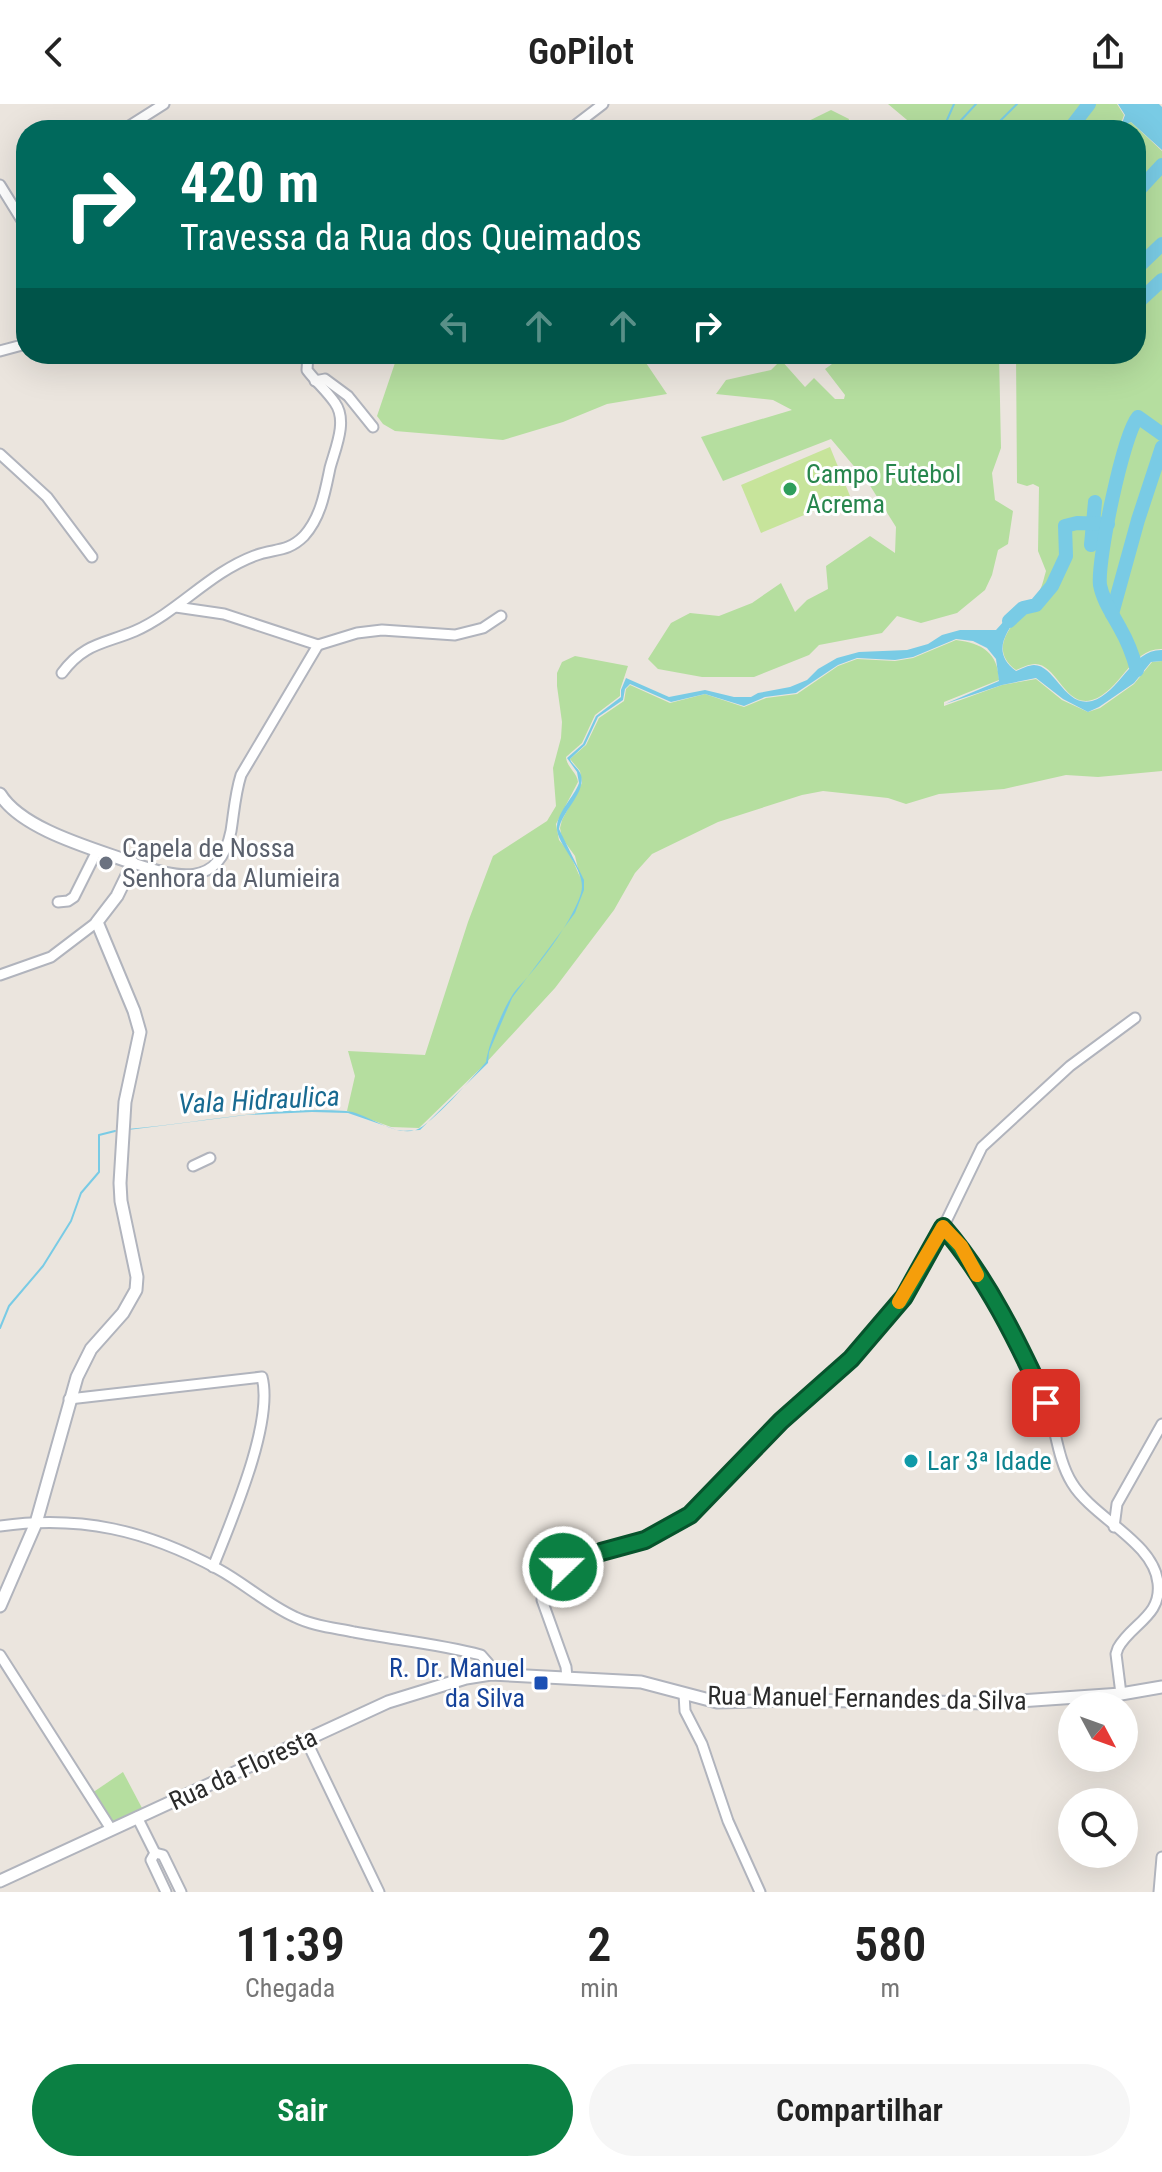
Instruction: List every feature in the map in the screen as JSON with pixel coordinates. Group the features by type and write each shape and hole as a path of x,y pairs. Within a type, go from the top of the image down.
{"street":[{"path":"139,120 164,104"},
{"path":"582,120 603,104"},
{"path":"0,185 16,211"},
{"path":"62,673 74,657 93,645 136,631 254,555 290,548 305,534 319,512 340,429 341,413 307,370 307,364"},
{"path":"315,381 325,379 348,396 373,427"},
{"path":"0,454 47,497 92,557"},
{"path":"176,607 224,614 318,645 357,633 382,630 455,635 483,628 501,616"},
{"path":"0,797 15,811 66,840 161,872 190,877 204,874 223,855 231,832 234,796 241,775 318,645"},
{"path":"58,902 74,897 97,851"},
{"path":"0,975 51,957 97,922 117,896 133,863"},
{"path":"0,1606 36,1523 69,1399 84,1361 130,1303 136,1290 137,1277 120,1183 125,1102 140,1032 97,922"},
{"path":"567,1678 566,1667 542,1600 542,1591 550,1579 573,1561 645,1540 690,1515 781,1421 851,1359 904,1297 982,1147 1070,1066 1135,1018"},
{"path":"193,1166 210,1158"},
{"path":"943,1227 961,1246 1027,1360 1046,1403 1073,1486 1099,1514 1140,1548 1151,1563 1159,1587 1152,1611 1116,1654 1121,1692"},
{"path":"69,1399 262,1377 265,1392 250,1472 213,1567"},
{"path":"1114,1527 1117,1504 1162,1424"},
{"path":"1099,1514 1117,1504"},
{"path":"0,1526 36,1523 112,1527 136,1533 213,1567 296,1618 327,1627 481,1655 488,1663 491,1674"},
{"path":"0,1655 111,1829"},
{"name":"Rua Manuel Fernandes da Silva","path":"491,1674 641,1682 717,1702 977,1703 1058,1698"},
{"name":"Rua da Floresta","path":"0,1881 388,1702 466,1678 491,1674"},
{"name":"Rua Manuel Fernandes da Silva","path":"1133,1692 1162,1687"},
{"path":"684,1694 685,1711 702,1744 728,1821 760,1892"},
{"path":"306,1740 379,1892"},
{"path":"137,1817 155,1853 163,1855 181,1892"},
{"path":"155,1853 151,1860 166,1892"},
{"path":"1159,1892 1162,1857"}],"green space":[{"path":"888,104 1117,104 1124,115 1122,120 907,120"},
{"path":"831,110 849,119 849,120 810,120"},
{"path":"1146,136 1162,151 1162,649 1142,655 1110,689 1092,700 1075,698 1043,666 1033,664 1016,670 1006,660 1003,649 1005,639 1040,590 1046,571 1038,551 1039,487 1017,483 1016,364 1146,364"},
{"path":"395,364 647,364 667,394 607,404 563,422 503,440 395,431 377,416"},
{"path":"785,364 805,387 814,378 835,399 844,399 845,395 825,369 832,364 999,364 1001,448 992,473 995,500 1013,511 1008,544 998,550 985,590 957,613 921,623 897,616 882,633 819,645 809,655 754,677 702,677 658,669 648,659 671,623 690,613 719,616 752,603 781,583 795,612 807,600 828,589 826,566 870,536 895,553 896,527 869,484 831,439 723,481 701,437 792,410 773,400 716,394 726,380"},
{"path":"830,447 850,496 761,533 741,485"},
{"path":"956,640 987,651 996,663 999,680 944,702 944,706 1002,685 1036,679 1062,700 1088,712 1100,708 1134,684 1152,662 1162,661 1162,771 1098,777 1066,775 1004,789 939,794 906,804 888,798 823,791 718,822 652,854 635,873 614,910 555,988 484,1065 419,1128 391,1127 347,1111 355,1076 348,1051 425,1055 493,856 547,821 556,806 553,768 561,738 557,673 562,662 575,656 628,666 620,696 595,715 582,743 566,757 578,782 556,824 559,840 569,852 580,877 575,856 562,838 560,828 582,783 580,771 570,759 586,745 599,718 624,701 630,685 670,703 705,694 744,707 766,698 797,694 838,666 857,659 895,661 913,658"},
{"path":"123,1772 142,1808 114,1821 109,1820 92,1793"}],"water":[{"path":"1118,104 1159,104 1162,107 1162,150 1146,136 1146,120 1123,120 1125,115"},
{"path":"1023,608 1002,647 1008,663 1016,671 1032,665 1041,667 1067,693 1083,701 1102,696 1142,656 1162,650 1162,661 1151,662 1134,683 1088,712 1063,699 1036,678 1002,685 945,704 999,681 996,659 987,648 973,641 956,639 913,657 895,660 857,658 838,665 796,693 765,697 744,706 705,694 671,702 630,684 625,689 623,700 598,717 585,745 570,759 580,773 582,782 559,829 584,880 584,890 575,913 563,929 577,903 582,884 557,826 579,783 577,772 567,758 583,744 596,716 621,697 626,678 669,697 705,690 734,697 751,697 807,680 837,658 859,652 907,650 960,630 996,630"},
{"path":"563,929 549,950 527,977"},
{"path":"527,977 512,998 489,1052 488,1063 465,1086 486,1062 493,1037 505,1009 514,992"},
{"path":"291,1111 346,1111 387,1126 348,1113 246,1115"},
{"path":"246,1115 128,1130 127,1173 127,1129"}],"waterway":[{"path":"947,120 954,104"},
{"path":"961,120 976,104"},
{"path":"1001,120 1017,104"},
{"path":"1077,120 1089,104"},
{"path":"1146,182 1162,165"},
{"path":"1146,259 1162,244"},
{"path":"1146,295 1162,280"},
{"path":"1137,670 1126,639 1103,597 1100,572 1112,499 1132,428 1138,417 1162,434"},
{"path":"1112,614 1162,447"},
{"path":"1091,545 1095,502"},
{"path":"1009,621 1023,608 1036,605 1052,586 1066,556 1065,526 1077,523 1108,524"},
{"name":"Vala Hidraulica","path":"0,1328 9,1306 43,1266 71,1221 81,1193 99,1172 99,1135 115,1131"}],"slow traffic":[{"path":"899,1302 943,1227 961,1246 977,1275"}],"place":[{"name":"Campo Futebol Acrema","path":"790,489"},
{"name":"Capela de Nossa Senhora da Alumieira","path":"106,863"},
{"name":"Lar 3ª Idade","path":"911,1461"},
{"name":"R. Dr. Manuel da Silva","path":"541,1683"}],"route":[{"path":"563,1567 573,1561 645,1540 690,1515 781,1421 851,1359 904,1297 943,1227 961,1246 1027,1360 1046,1403"}]}
